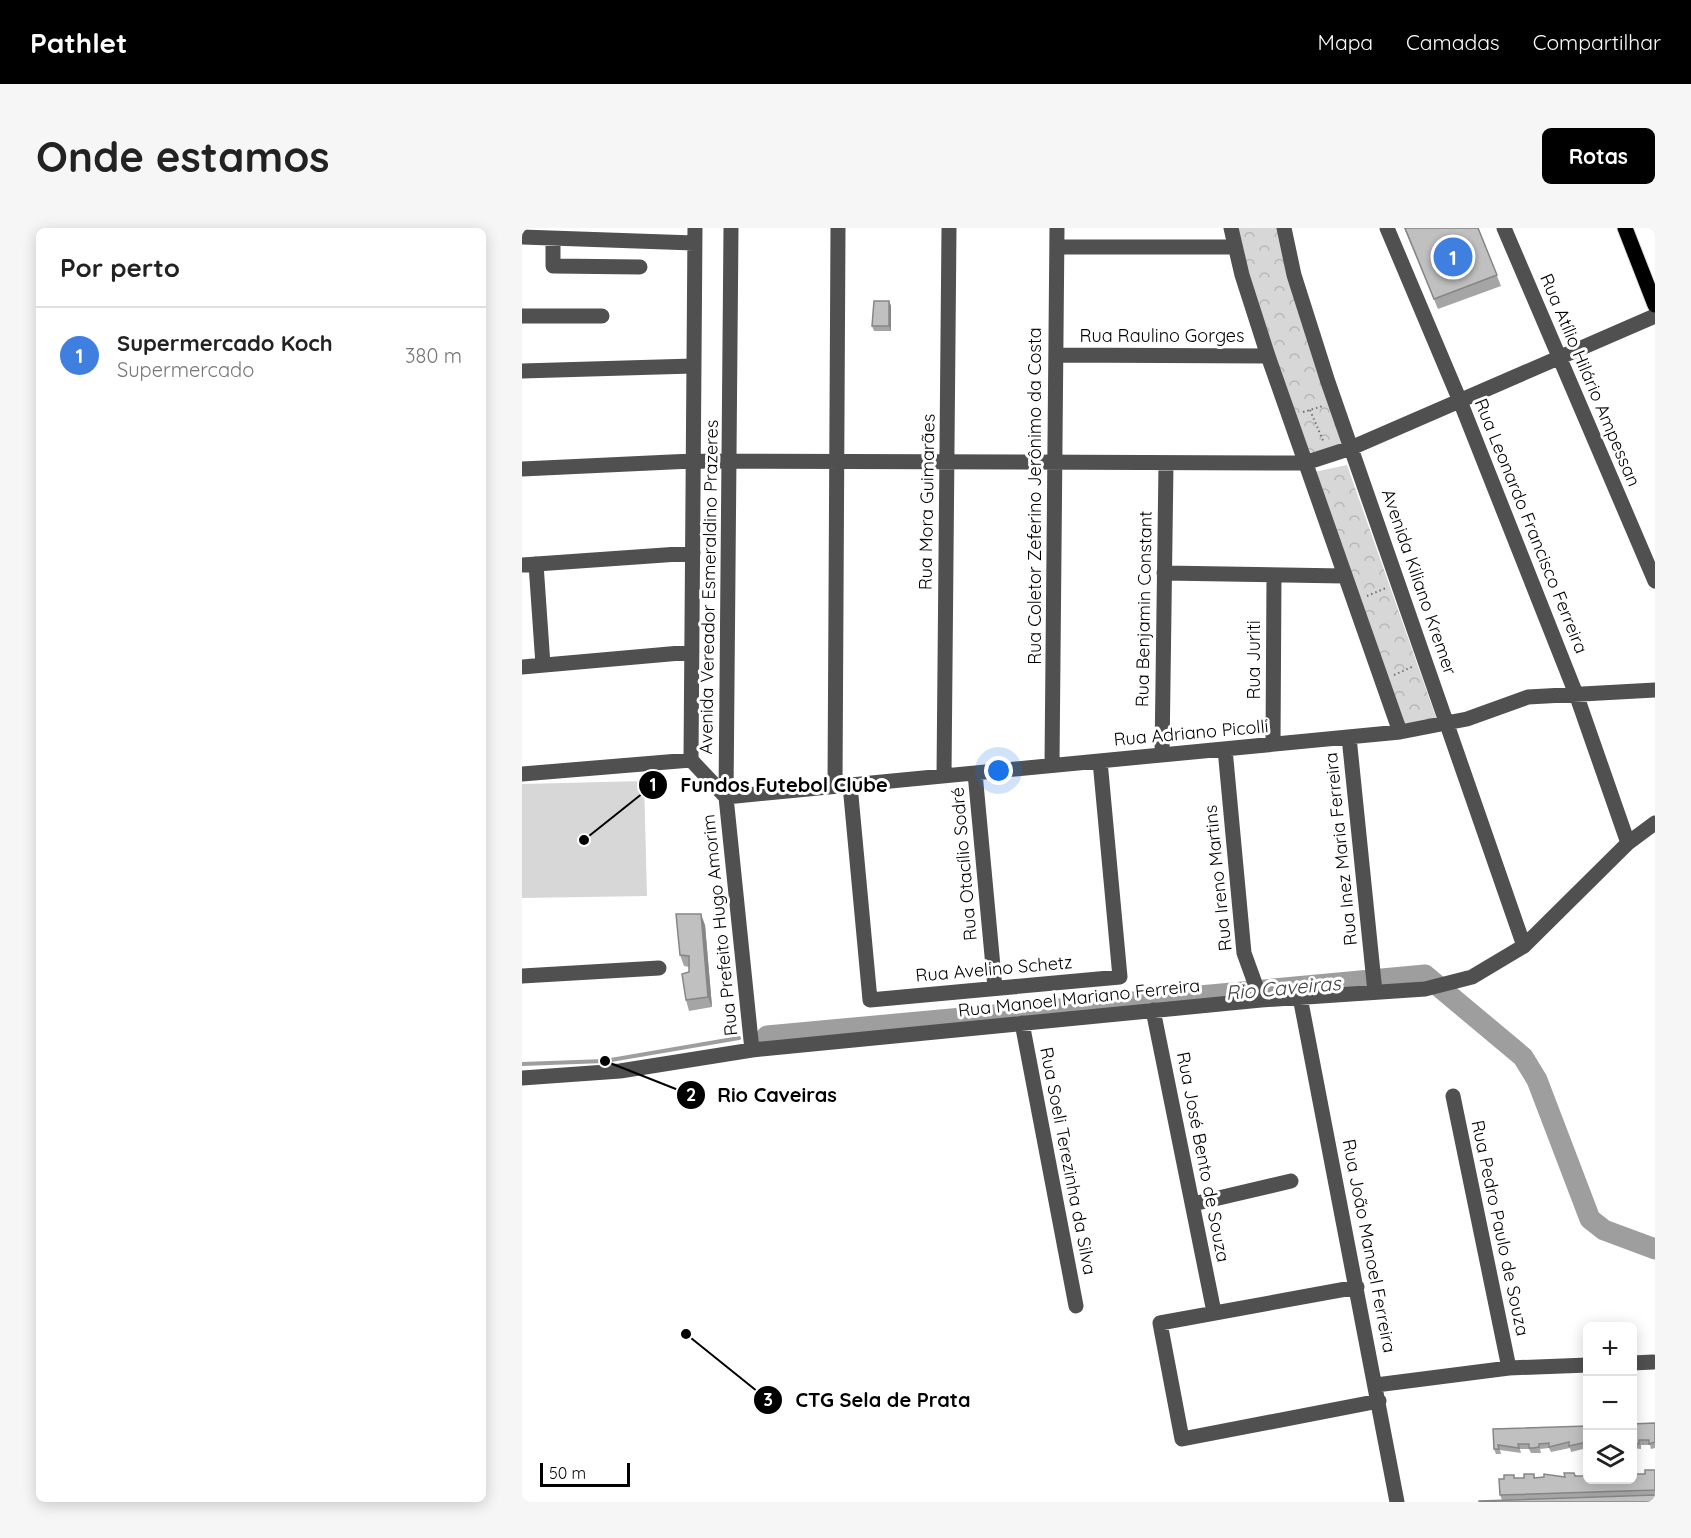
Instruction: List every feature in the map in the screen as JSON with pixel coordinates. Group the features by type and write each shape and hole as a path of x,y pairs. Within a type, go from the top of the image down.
{"main road":[{"path":"1625,228 1655,305"}],"street":[{"name":"Avenida Vereador Esmeraldino Prazeres","path":"726,797 731,228"},
{"path":"838,228 837,462 842,786"},
{"name":"Rua Mora Guimarães","path":"944,776 949,228"},
{"name":"Rua Coletor Zeferino Jerônimo da Costa","path":"1052,765 1057,228"},
{"path":"1231,228 1268,356 1400,732"},
{"name":"Avenida Kiliano Kremer","path":"1284,228 1300,295 1335,402 1524,946"},
{"name":"Rua Leonardo Francisco Ferreira","path":"1387,228 1460,401 1576,694 1628,843"},
{"name":"Rua Atílio Hilário Ampessan","path":"1504,228 1655,581"},
{"name":"Avenida Vereador Esmeraldino Prazeres","path":"695,236 691,760 726,797"},
{"path":"522,237 553,240 695,236"},
{"path":"553,240 553,266 640,267"},
{"path":"1057,246 1235,247"},
{"path":"522,469 692,461 1055,464 1305,463 1351,448 1655,315"},
{"path":"522,316 602,316"},
{"name":"Rua Raulino Gorges","path":"1056,355 1268,356"},
{"path":"522,371 693,366"},
{"name":"Rua Benjamin Constant","path":"1162,755 1166,464"},
{"path":"543,665 529,565 693,553"},
{"path":"1164,573 1344,576"},
{"name":"Rua Juriti","path":"1273,744 1274,575"},
{"path":"522,666 692,652"},
{"name":"Rua Adriano Picolli","path":"726,797 1400,732 1448,723 1528,697 1655,690"},
{"name":"Rua Inez Maria Ferreira","path":"1349,737 1375,990"},
{"name":"Rua Ireno Martins","path":"1225,749 1242,941 1261,999"},
{"path":"522,774 691,760"},
{"name":"Rua Avelino Schetz","path":"842,786 870,1000 1120,977 1100,761"},
{"name":"Rua Otacílio Sodré","path":"975,773 995,988"},
{"name":"Rua Prefeito Hugo Amorim","path":"726,797 752,1050"},
{"name":"Rua Manoel Mariano Ferreira","path":"522,1078 620,1071 752,1050 1261,999 1375,990 1425,989 1464,980 1485,971 1524,946 1628,843 1655,824"},
{"path":"522,976 659,968"},
{"name":"Rua João Manoel Ferreira","path":"1300,997 1397,1502"},
{"name":"Rua José Bento de Souza","path":"1153,1010 1215,1312"},
{"name":"Rua Soeli Terezinha da Silva","path":"1022,1023 1076,1306"},
{"name":"Rua Pedro Paulo de Souza","path":"1453,1096 1509,1368"},
{"path":"1193,1204 1291,1181"},
{"path":"1357,1287 1160,1323 1182,1439 1379,1401"},
{"path":"1637,1363 1653,1362"},
{"path":"1376,1385 1509,1368 1583,1365"}],"path":[{"path":"1289,417 1335,402"},
{"path":"1310,410 1329,457"},
{"path":"1356,609 1363,598 1374,591 1388,588 1401,591"},
{"path":"1379,675 1404,672 1424,656"}],"green space":[{"path":"1237,228 1279,228 1344,443 1309,456 1254,293"},
{"path":"1347,465 1437,720 1403,724 1314,472"},
{"path":"644,781 647,896 522,898 522,784"}],"building":[{"path":"1405,228 1478,228 1497,275 1434,299"},
{"path":"874,301 889,301 889,326 872,326"},
{"path":"676,914 701,914 708,997 686,1000 682,974 689,972 689,956 680,955"},
{"path":"1655,1423 1655,1442 1649,1444 1649,1440 1639,1440 1639,1444 1637,1444 1637,1424"},
{"path":"1583,1426 1583,1443 1569,1446 1569,1442 1549,1447 1549,1443 1539,1444 1539,1447 1533,1448 1529,1448 1529,1444 1518,1444 1519,1448 1498,1445 1499,1449 1494,1449 1493,1429"},
{"path":"1645,1470 1655,1470 1655,1490 1500,1495 1499,1479 1504,1479 1504,1475 1524,1478 1524,1474 1534,1474 1534,1478 1544,1477 1544,1474 1565,1477 1564,1473 1574,1473 1575,1476 1583,1476 1583,1484 1637,1484 1637,1474 1645,1474"},
{"path":"1655,1495 1655,1502 1479,1502 1479,1501"}],"waterway":[{"name":"Rio Caveiras","path":"767,1036 1425,975 1523,1057 1537,1080 1590,1219 1604,1230 1655,1249"},
{"name":"Rio Caveiras","path":"522,1064 605,1061 739,1038"}],"place":[{"name":"Supermercado Koch","path":"1453,257"},
{"name":"Fundos Futebol Clube","path":"584,840"},
{"name":"Rio Caveiras","path":"605,1061"},
{"name":"CTG Sela de Prata","path":"686,1334"}]}
